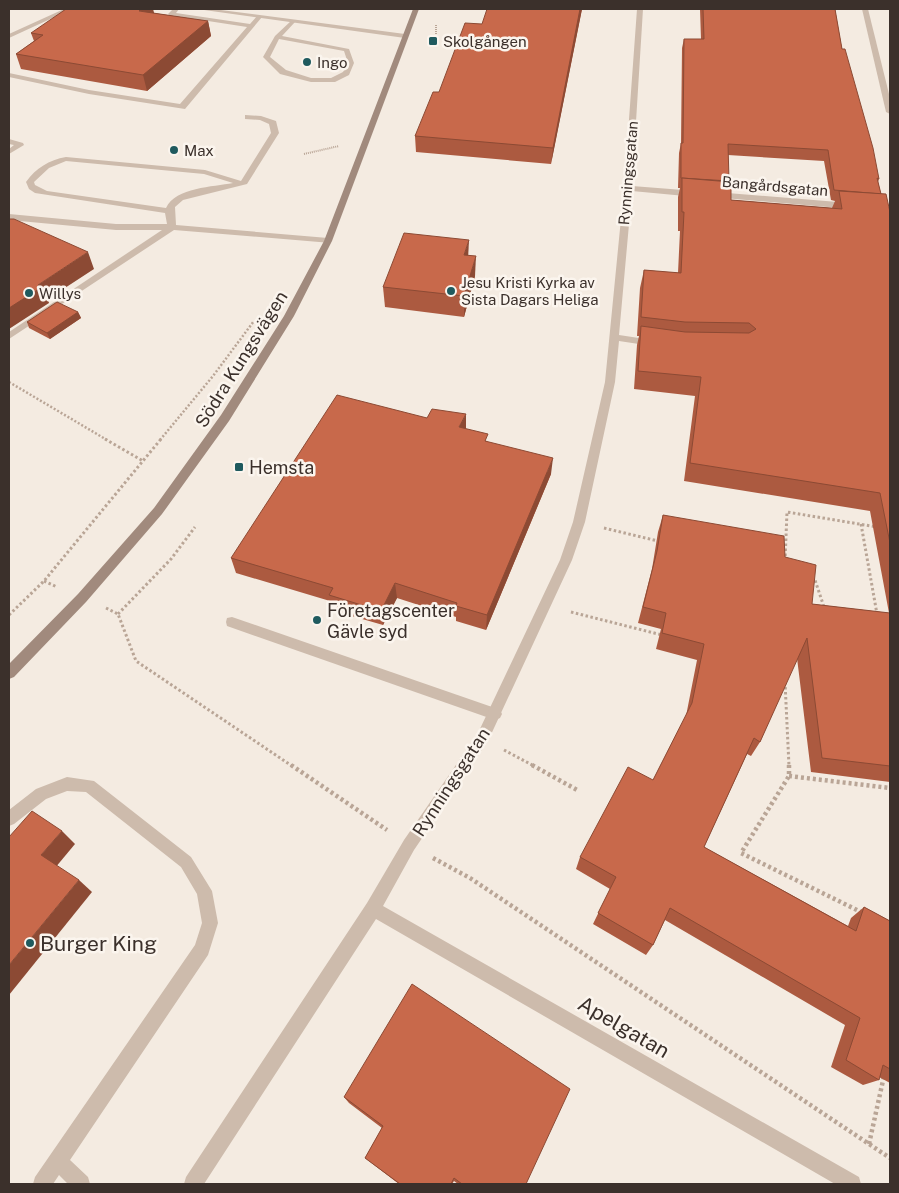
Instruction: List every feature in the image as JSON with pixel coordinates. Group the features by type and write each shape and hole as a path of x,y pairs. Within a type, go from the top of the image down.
{"main road":[{"name":"Södra Kungsvägen","path":"9,673 82,598 158,511 208,443 288,316 328,242 416,9"}],"street":[{"path":"9,36 69,9"},
{"path":"176,9 171,14 250,26"},
{"path":"200,9 406,36"},
{"name":"Rynningsgatan","path":"193,1184 373,909 410,845 483,737 566,560 579,522 610,382 628,188 640,9"},
{"path":"865,9 890,112"},
{"path":"9,75 89,92 182,107 258,17"},
{"path":"277,37 347,50 351,63 346,73 332,80 311,80 283,72 266,57 277,37 292,22"},
{"path":"879,69 890,70"},
{"path":"172,227 169,210 175,200 189,194 243,184 275,133 273,122 261,118 248,117"},
{"path":"9,141 20,145 9,152"},
{"path":"169,210 36,191 30,182 46,166 66,159 206,172 243,184"},
{"name":"Bangårdsgatan","path":"628,188 861,207"},
{"path":"9,217 116,228 172,227 328,242"},
{"path":"9,336 172,227"},
{"path":"613,337 664,344"},
{"path":"232,622 495,714"},
{"path":"9,819 41,794 68,784 89,786 186,862 204,892 210,923 202,949 42,1184"},
{"name":"Apelgatan","path":"373,909 852,1184"},
{"path":"58,1162 81,1184"}],"path":[{"path":"336,154 343,138"},
{"path":"304,154 340,146"},
{"path":"9,615 44,581 213,376 259,315"},
{"path":"9,382 143,461"},
{"path":"784,571 786,512 880,528"},
{"path":"579,522 663,542"},
{"path":"861,524 878,620"},
{"path":"118,614 171,559 195,527"},
{"path":"807,577 815,580 822,607 832,609"},
{"path":"44,581 118,614 136,661 410,845 470,878 890,1158"},
{"path":"546,606 670,638"},
{"path":"785,674 790,776 741,853 864,914"},
{"path":"483,737 579,791"},
{"path":"790,776 890,788"},
{"path":"868,1144 886,1069"}],"building":[{"path":"66,9 141,9 139,11 208,21 143,75 16,54 43,35 31,33"},
{"path":"487,9 580,9 553,148 415,136 433,92 439,92 465,23 482,24"},
{"path":"703,9 835,9 842,49 845,49 873,148 881,194 834,190 828,150 728,144 729,181 681,178 684,39 704,39"},
{"path":"682,178 731,182 731,200 842,209 839,191 886,194 890,212 890,543 880,493 690,463 701,377 638,371 641,326 685,332 749,333 756,329 749,323 685,322 641,317 644,270 681,273 684,212 682,212"},
{"name":"Willys","path":"9,219 14,219 88,252 38,285 42,287 9,308"},
{"path":"404,233 469,240 464,255 476,256 464,296 383,287"},
{"path":"57,302 78,312 47,333 27,322"},
{"path":"337,395 427,418 432,409 466,414 459,427 488,434 485,441 553,458 487,615 456,606 457,603 395,583 381,611 329,595 333,588 231,558"},
{"path":"663,515 784,536 785,557 816,565 812,604 890,613 890,766 822,758 807,638 760,742 754,738 704,847 856,931 864,907 890,921 890,1069 883,1065 879,1080 846,1060 860,1018 670,908 653,945 598,913 616,877 580,857 628,767 653,780 692,703 704,644 662,633 666,613 643,607 657,551"},
{"name":"Burger King","path":"32,811 62,831 41,855 79,880 9,965 9,837"},
{"path":"412,984 570,1089 526,1184 462,1184 454,1178 451,1184 400,1184 365,1158 383,1126 344,1097"}],"place":[{"name":"Skolgången","path":"433,41"},
{"name":"Ingo","path":"307,62"},
{"name":"Max","path":"174,150"},
{"name":"Jesu Kristi Kyrka av Sista Dagars Heliga","path":"451,291"},
{"name":"Willys","path":"29,293"},
{"name":"Hemsta","path":"239,467"},
{"name":"Företagscenter Gävle syd","path":"317,620"},
{"name":"Burger King","path":"30,943"}]}
